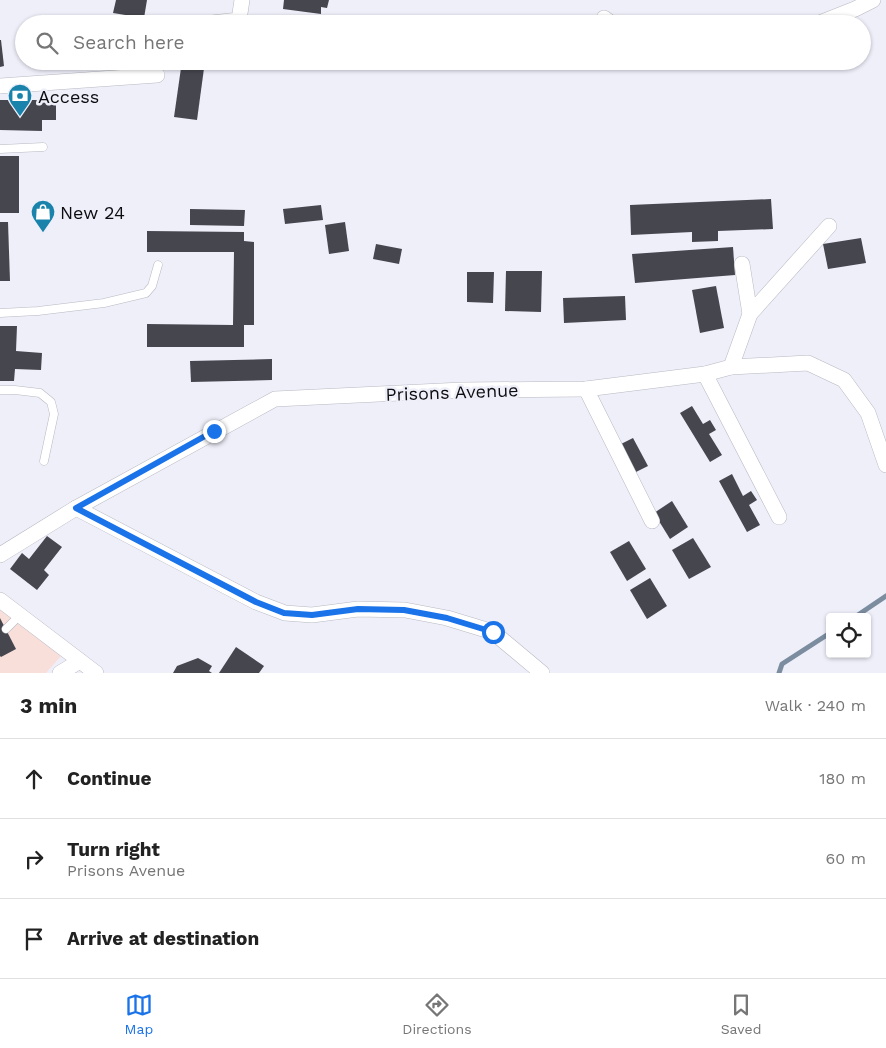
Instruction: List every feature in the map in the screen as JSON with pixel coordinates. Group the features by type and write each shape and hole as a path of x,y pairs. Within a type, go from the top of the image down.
{"street":[{"path":"240,15 242,0"},
{"path":"840,15 873,0"},
{"path":"0,86 157,75"},
{"path":"731,367 750,314 829,226"},
{"path":"742,264 750,314"},
{"name":"Prisons Avenue","path":"0,555 76,508 275,399 462,390 586,389 705,374 731,367 808,363 844,380 868,414 886,465"},
{"path":"705,374 779,517"},
{"path":"586,389 652,521"},
{"path":"76,508 256,602 284,613 312,615 358,609 404,610 447,618 493,632 542,673"},
{"path":"0,600 90,669"},
{"path":"60,673 90,669"}],"lane":[{"path":"0,149 43,147"},
{"path":"0,313 104,303 146,293 152,286 158,265"},
{"path":"0,390 40,393 52,402 54,414 44,461"},
{"path":"6,629 20,616"}],"shaded area":[{"path":"0,609 61,656 46,673 0,673"}],"building":[{"path":"116,0 147,0 144,15 113,13"},
{"path":"284,0 329,0 327,8 321,7 321,14 283,9"},
{"path":"0,40 4,66 0,67"},
{"path":"181,70 204,70 197,120 174,117"},
{"path":"0,100 56,100 56,120 42,120 42,131 0,130"},
{"path":"0,156 19,156 19,213 0,213"},
{"path":"771,199 773,229 718,231 718,241 692,242 692,232 631,235 630,205"},
{"path":"321,205 323,220 285,224 283,209"},
{"path":"190,209 245,210 244,226 190,225"},
{"path":"0,222 8,222 10,281 0,281"},
{"path":"345,222 349,251 329,254 325,225"},
{"path":"147,231 244,232 244,241 254,242 254,325 244,325 244,347 147,347 147,324 233,325 234,252 147,252"},
{"path":"861,238 866,263 828,269 823,244"},
{"path":"376,244 402,249 399,264 373,259"},
{"path":"733,247 735,275 635,283 632,254"},
{"path":"506,271 542,271 541,312 505,311"},
{"path":"467,272 494,272 493,303 467,302"},
{"path":"716,286 724,328 700,333 692,290"},
{"path":"625,296 626,320 564,323 563,298"},
{"path":"0,326 17,326 16,351 42,353 41,370 15,369 14,381 0,381"},
{"path":"272,359 272,380 191,382 190,361"},
{"path":"692,406 703,424 710,420 716,430 709,434 722,455 710,462 680,413"},
{"path":"633,438 648,466 630,475 615,447"},
{"path":"732,474 743,496 751,491 757,500 749,505 760,525 747,532 719,481"},
{"path":"672,501 688,527 670,539 654,513"},
{"path":"47,536 62,547 44,570 49,575 37,590 10,569 22,553 29,559"},
{"path":"693,538 711,567 689,579 672,550"},
{"path":"629,541 646,569 627,581 610,552"},
{"path":"650,578 667,606 647,619 630,590"},
{"path":"0,618 16,649 1,657 0,656"},
{"path":"236,647 264,666 259,673 219,673"},
{"path":"198,658 212,666 209,671 212,673 173,673 177,666"}],"waterway":[{"path":"861,613 886,596"},
{"path":"779,673 782,664 826,636"}],"place":[{"name":"Access","path":"20,117"},
{"name":"New 24","path":"43,233"}],"route":[{"path":"214,431 76,508 256,602 284,613 312,615 358,609 404,610 447,618 493,632"}]}
